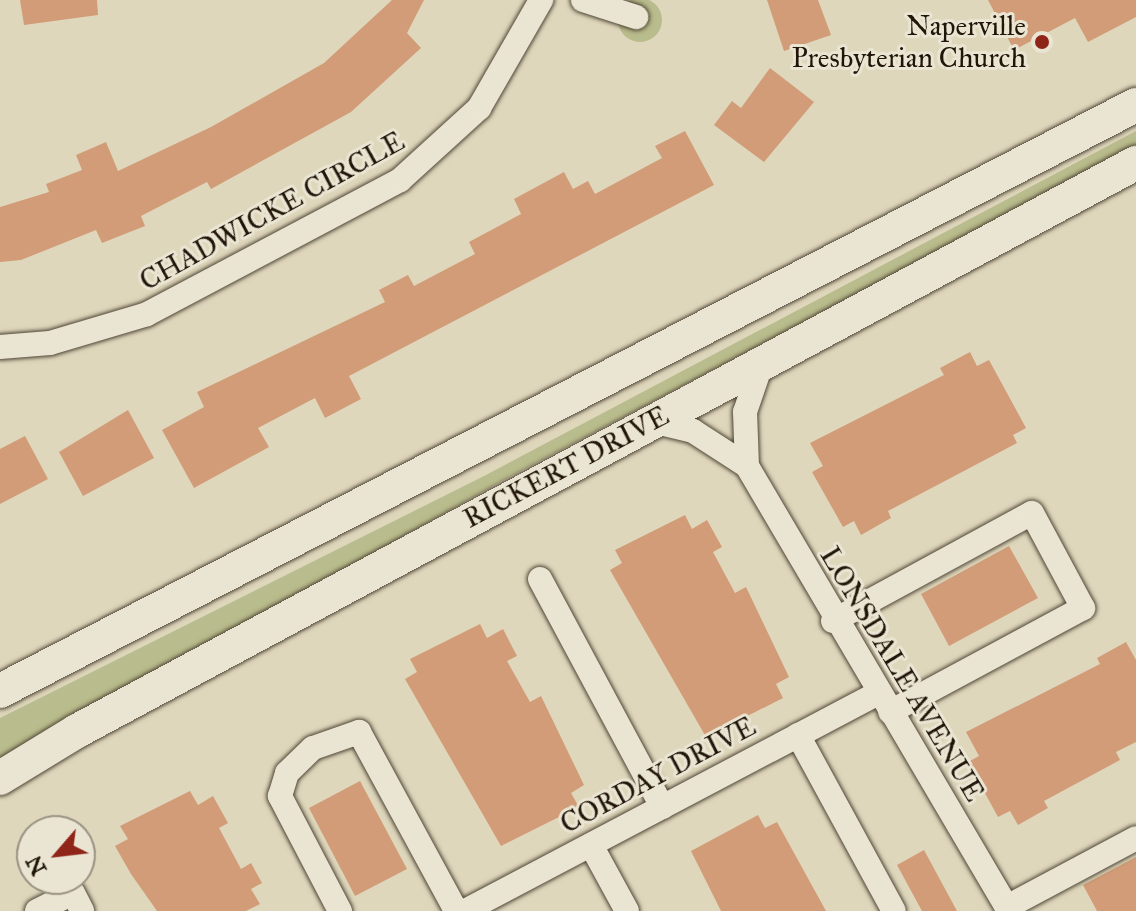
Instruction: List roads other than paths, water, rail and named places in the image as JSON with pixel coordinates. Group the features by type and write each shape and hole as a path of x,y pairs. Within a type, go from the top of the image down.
{"street":[{"name":"CHADWICKE CIRCLE","path":"0,347 50,343 147,314 400,180 479,108 541,0"},
{"path":"583,0 636,17"},
{"name":"RICKERT DRIVE","path":"0,691 1136,105"},
{"name":"RICKERT DRIVE","path":"0,778 652,421 1136,163"},
{"name":"LONSDALE AVENUE","path":"762,362 745,412 747,466 833,621 1008,909"},
{"name":"LONSDALE AVENUE","path":"652,421 693,431 747,466"},
{"name":"CORDAY DRIVE","path":"465,911 798,735 884,703 1083,608 1032,513 833,621"},
{"path":"540,579 662,807"},
{"path":"340,911 280,796 287,773 313,748 359,732 456,911"},
{"path":"798,735 894,911"},
{"path":"1008,909 1136,838"},
{"path":"591,845 627,911"},
{"path":"37,911 73,893 82,911"}],"place":[{"name":"Naperville Presbyterian Church","path":"1042,42"}]}
